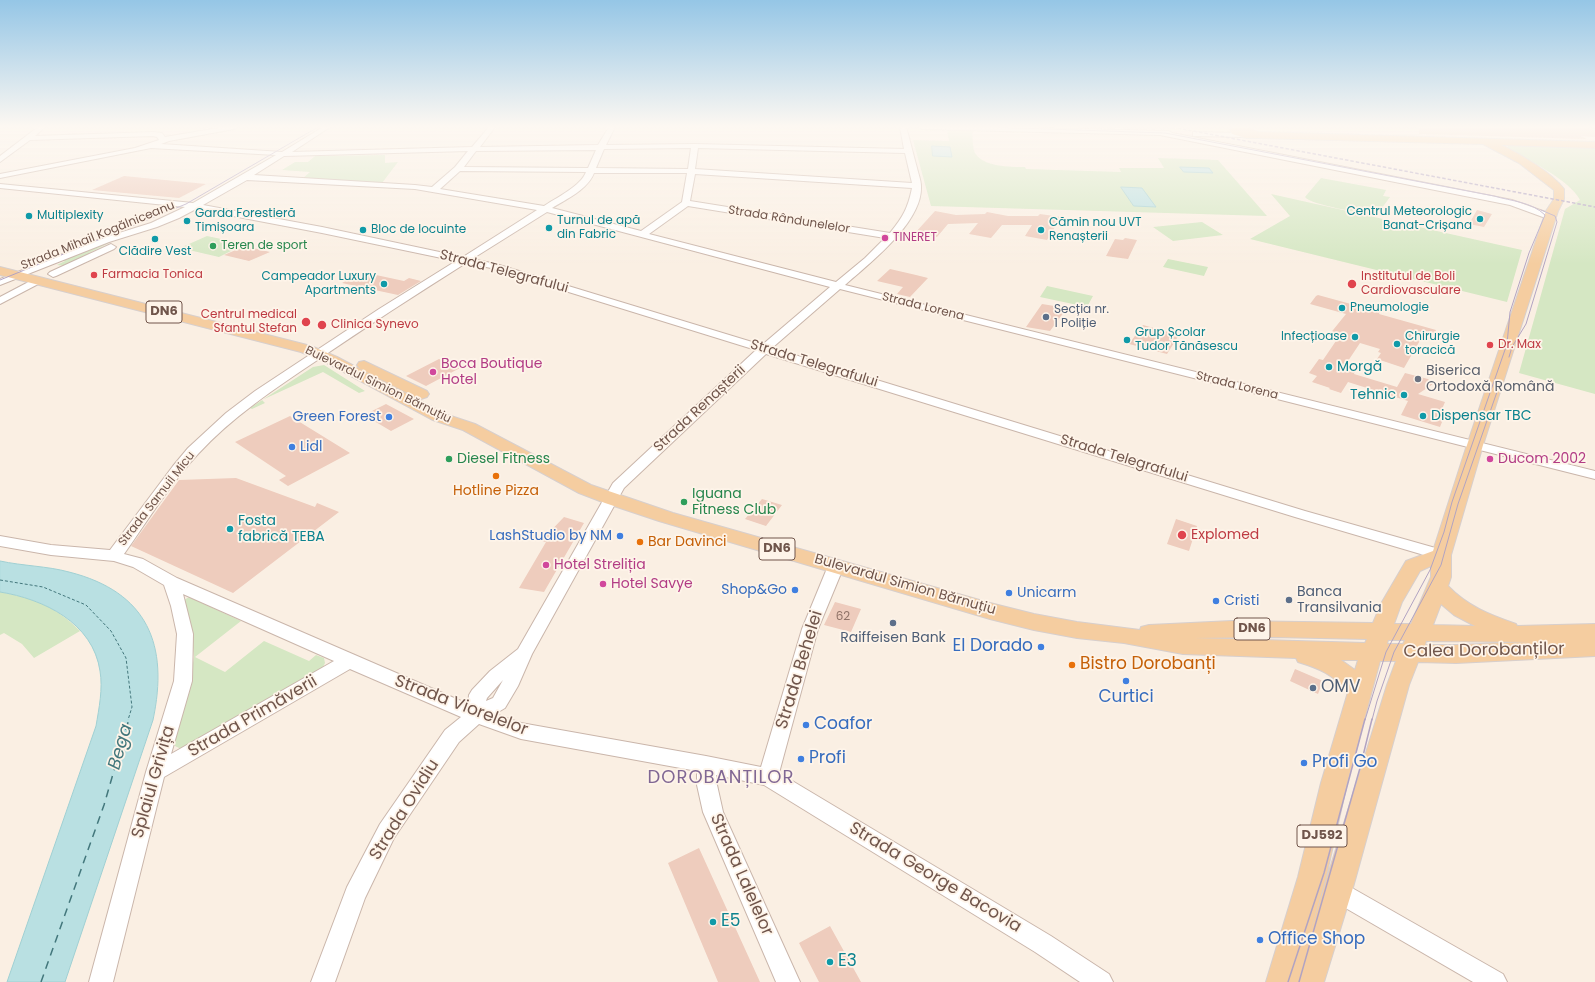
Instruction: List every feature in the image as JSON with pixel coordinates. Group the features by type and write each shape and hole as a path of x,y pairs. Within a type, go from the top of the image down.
{"main road":[{"path":"1531,173 1543,183 1549,195 1551,214"},
{"path":"1415,643 1441,577 1441,555 1475,445 1551,214 1559,199 1559,189 1538,173"},
{"name":"DN6","path":"0,260 15,274"},
{"name":"Bulevardul Simion Bărnuțiu","path":"15,274 53,274 285,332 324,351 419,407 469,427 585,489 611,499 836,566 1034,622 1077,630 1124,635 1183,646 1251,650 1284,649 1377,641"},
{"name":"Bulevardul Simion Bărnuțiu","path":"15,274 306,348 324,351"},
{"path":"1377,641 1392,602 1413,566 1441,555"},
{"name":"DN6","path":"1437,588 1450,602 1467,614 1518,634"},
{"name":"Bulevardul Simion Bărnuțiu","path":"1124,635 1178,631 1288,628 1377,641"},
{"name":"Calea Dorobanților","path":"1377,641 1415,643 1518,634 1595,632"},
{"name":"DJ592","path":"1281,982 1312,877 1359,689 1377,641"},
{"name":"Calea Dorobanților","path":"1415,643 1456,654 1595,648"},
{"name":"DJ592","path":"1309,982 1338,891 1396,693 1415,643"},
{"path":"1284,649 1324,661 1338,667 1359,689"}],"street":[{"path":"0,176 16,173"},
{"name":"Strada Mihail Kogălniceanu","path":"15,274 110,238 159,223 196,206 251,173"},
{"path":"434,190 454,173"},
{"name":"Strada Samuil Micu","path":"114,556 178,469 209,435 258,394 383,311 467,260 546,209 582,184 591,173"},
{"path":"643,234 686,203 691,173"},
{"path":"719,173 917,186"},
{"name":"Strada Renașterii","path":"476,715 498,702 512,681 524,653 618,486 765,348 868,260 892,236 906,218 913,205 917,186 914,173"},
{"path":"1357,173 1512,203 1551,214"},
{"name":"Strada Lorena","path":"244,177 415,187 546,209 838,286 1595,475"},
{"name":"Strada Telegrafului","path":"0,186 196,206 493,266 765,348 1300,514 1441,555"},
{"name":"Strada Mihail Kogălniceanu","path":"163,211 180,204 209,188"},
{"name":"Strada Rândunelelor","path":"686,203 892,236"},
{"name":"Strada Mihail Kogălniceanu","path":"15,274 143,219"},
{"name":"Strada Mihail Kogălniceanu","path":"53,274 156,226 159,223"},
{"path":"0,301 15,274"},
{"name":"Strada Viorelelor","path":"0,541 51,550 114,556 138,563 171,582 349,661 476,715 522,731 706,764 768,777"},
{"name":"Strada Behelei","path":"768,777 810,629 836,566"},
{"name":"Splaiul Grivița","path":"100,982 156,772 183,681 185,634 179,606 171,582"},
{"name":"Strada Primăverii","path":"156,772 349,661"},
{"name":"Strada Ovidiu","path":"323,982 331,964 355,895 387,831 452,736 476,715"},
{"name":"Strada Lalelelor","path":"706,764 707,785 713,812 788,982"},
{"name":"Strada George Bacovia","path":"768,777 1042,944 1101,982"},
{"path":"1338,891 1495,982"}],"green space":[{"path":"309,173 390,173 382,183 302,179"},
{"path":"922,173 1229,173 1267,216 931,206"},
{"path":"1550,173 1595,173 1595,394 1519,373 1565,209 1580,200 1575,192"},
{"path":"1321,178 1386,190 1383,196 1390,197 1376,216 1326,206 1305,197"},
{"path":"1271,194 1522,250 1507,302 1250,239 1290,216"},
{"path":"1202,222 1223,235 1173,241 1153,227"},
{"path":"131,232 89,253 93,254 66,266 57,265 65,261 62,260"},
{"name":"Teren de sport","path":"207,236 245,244 219,257 180,248"},
{"path":"1168,259 1208,267 1204,276 1163,267"},
{"path":"1047,286 1093,296 1087,307 1040,297"},
{"path":"324,365 365,391 359,393 323,372 263,400 313,367"},
{"path":"262,400 265,403 252,409 250,408"},
{"path":"0,592 23,597 44,605 62,616 80,631 34,658 22,644 4,633 0,635"},
{"path":"189,597 241,621 195,657 225,672 264,641 309,661 316,655 324,658 325,663 322,669 181,749 175,746 174,743 189,688 194,657 192,637 184,600"}],"water":[{"path":"1121,187 1142,188 1156,207 1134,206"},
{"name":"Bega","path":"0,561 69,572 96,581 118,593 135,608 147,625 154,645 158,668 157,693 153,720 65,982 7,982 96,726 101,692 100,671 95,654 88,639 64,616 49,607 17,595 0,592"}],"building":[{"path":"124,176 206,184 179,198 92,190"},
{"name":"Centrul Meteorologic Banat-Crișana","path":"1477,210 1492,214 1484,227 1469,224"},
{"path":"935,211 956,215 985,214 987,212 1008,216 1038,216 1040,214 1061,217 1047,240 1025,236 1032,225 1002,225 991,238 969,234 978,223 948,224 937,237 915,233"},
{"path":"1125,238 1137,240 1128,259 1106,256 1115,239 1123,240"},
{"path":"245,246 270,252 249,261 224,255"},
{"path":"890,269 928,278 910,297 897,294 903,287 877,281"},
{"name":"Campeador Luxury Apartments","path":"362,272 404,281 409,278 421,281 398,295 342,283"},
{"path":"1318,295 1380,312 1379,314 1436,330 1431,340 1422,337 1404,368 1377,359 1381,353 1378,352 1380,349 1360,343 1344,367 1355,371 1354,374 1397,387 1405,373 1428,379 1433,384 1418,394 1445,402 1439,416 1444,417 1440,427 1401,415 1408,401 1348,382 1341,393 1312,382 1317,376 1309,373 1319,359 1323,360 1338,338 1329,335 1346,314 1310,304"},
{"name":"Secția nr. 1 Poliție","path":"1042,304 1067,308 1050,331 1026,327"},
{"name":"Grup Școlar Tudor Tănăsescu","path":"1143,325 1179,335 1167,354 1129,344"},
{"name":"Boca Boutique Hotel","path":"439,359 460,368 426,386 406,376"},
{"name":"Green Forest","path":"386,404 414,419 391,431 364,415"},
{"name":"Lidl","path":"290,416 350,453 288,486 279,480 286,476 235,442"},
{"name":"Fosta fabrică TEBA","path":"236,478 315,507 317,503 339,512 233,593 131,546 179,480"},
{"path":"762,499 782,505 766,526 745,519"},
{"name":"Hotel Streliția","path":"564,517 584,523 544,592 519,588 546,542 541,541"},
{"name":"Explomed","path":"1176,519 1197,526 1189,551 1167,544"},
{"path":"835,602 861,609 851,632 824,625"},
{"name":"OMV","path":"1295,669 1323,681 1318,694 1290,681"},
{"name":"E5","path":"699,848 760,982 718,982 668,863"},
{"name":"E3","path":"830,926 861,982 819,982 799,943"}],"ferry route":[{"path":"0,580 43,587 86,605 111,631 126,658 132,707 128,720"},
{"path":"41,982 104,805 129,719"}],"tram line":[{"path":"0,280 186,204 239,173"},
{"path":"1365,720 1386,652 1430,570 1444,532 1452,502 1507,344 1510,312 1529,253 1545,215 1534,207 1521,202 1373,173"},
{"path":"1509,357 1512,347 1526,324 1557,222 1555,216 1541,210"},
{"path":"1372,720 1394,652 1441,565 1458,504 1498,389"},
{"path":"1288,982 1324,873 1365,719"},
{"path":"1299,982 1360,768 1372,719"}],"railway":[{"path":"1414,173 1595,207"}],"place":[{"name":"Multiplexity","path":"29,216"},
{"name":"Centrul Meteorologic Banat-Crișana","path":"1480,219"},
{"name":"Garda Forestieră Timișoara","path":"187,221"},
{"name":"Turnul de apă din Fabric","path":"549,228"},
{"name":"Bloc de locuinte","path":"363,230"},
{"name":"Cămin nou UVT Renașterii","path":"1041,230"},
{"name":"TINERET","path":"885,238"},
{"name":"Clădire Vest","path":"155,239"},
{"name":"Teren de sport","path":"213,246"},
{"name":"Farmacia Tonica","path":"94,275"},
{"name":"Campeador Luxury Apartments","path":"384,284"},
{"name":"Institutul de Boli Cardiovasculare","path":"1352,284"},
{"name":"Pneumologie","path":"1342,308"},
{"name":"Secția nr. 1 Poliție","path":"1046,317"},
{"name":"Centrul medical Sfantul Stefan","path":"306,322"},
{"name":"Clinica Synevo","path":"322,325"},
{"name":"Infecțioase","path":"1355,337"},
{"name":"Grup Școlar Tudor Tănăsescu","path":"1127,340"},
{"name":"Chirurgie toracică","path":"1397,344"},
{"name":"Dr. Max","path":"1490,345"},
{"name":"Morgă","path":"1329,367"},
{"name":"Boca Boutique Hotel","path":"433,372"},
{"name":"Biserica Ortodoxă Română","path":"1418,379"},
{"name":"Tehnic","path":"1404,395"},
{"name":"Dispensar TBC","path":"1423,416"},
{"name":"Green Forest","path":"389,417"},
{"name":"Lidl","path":"292,447"},
{"name":"Diesel Fitness","path":"449,459"},
{"name":"Ducom 2002","path":"1490,459"},
{"name":"Hotline Pizza","path":"496,476"},
{"name":"Iguana Fitness Club","path":"684,502"},
{"name":"Fosta fabrică TEBA","path":"230,529"},
{"name":"Explomed","path":"1182,535"},
{"name":"LashStudio by NM","path":"620,536"},
{"name":"Bar Davinci","path":"640,542"},
{"name":"Hotel Streliția","path":"546,565"},
{"name":"Hotel Savye","path":"603,584"},
{"name":"Shop&Go","path":"795,590"},
{"name":"Unicarm","path":"1009,593"},
{"name":"Banca Transilvania","path":"1289,600"},
{"name":"Cristi","path":"1216,601"},
{"name":"Raiffeisen Bank","path":"893,623"},
{"name":"El Dorado","path":"1041,647"},
{"name":"Bistro Dorobanți","path":"1072,665"},
{"name":"Curtici","path":"1126,681"},
{"name":"OMV","path":"1313,688"},
{"name":"Coafor","path":"806,725"},
{"name":"Profi","path":"801,759"},
{"name":"Profi Go","path":"1304,763"},
{"name":"E5","path":"713,922"},
{"name":"Office Shop","path":"1260,940"},
{"name":"E3","path":"830,962"}],"district":[{"name":"DOROBANȚILOR","path":"721,778"}]}
